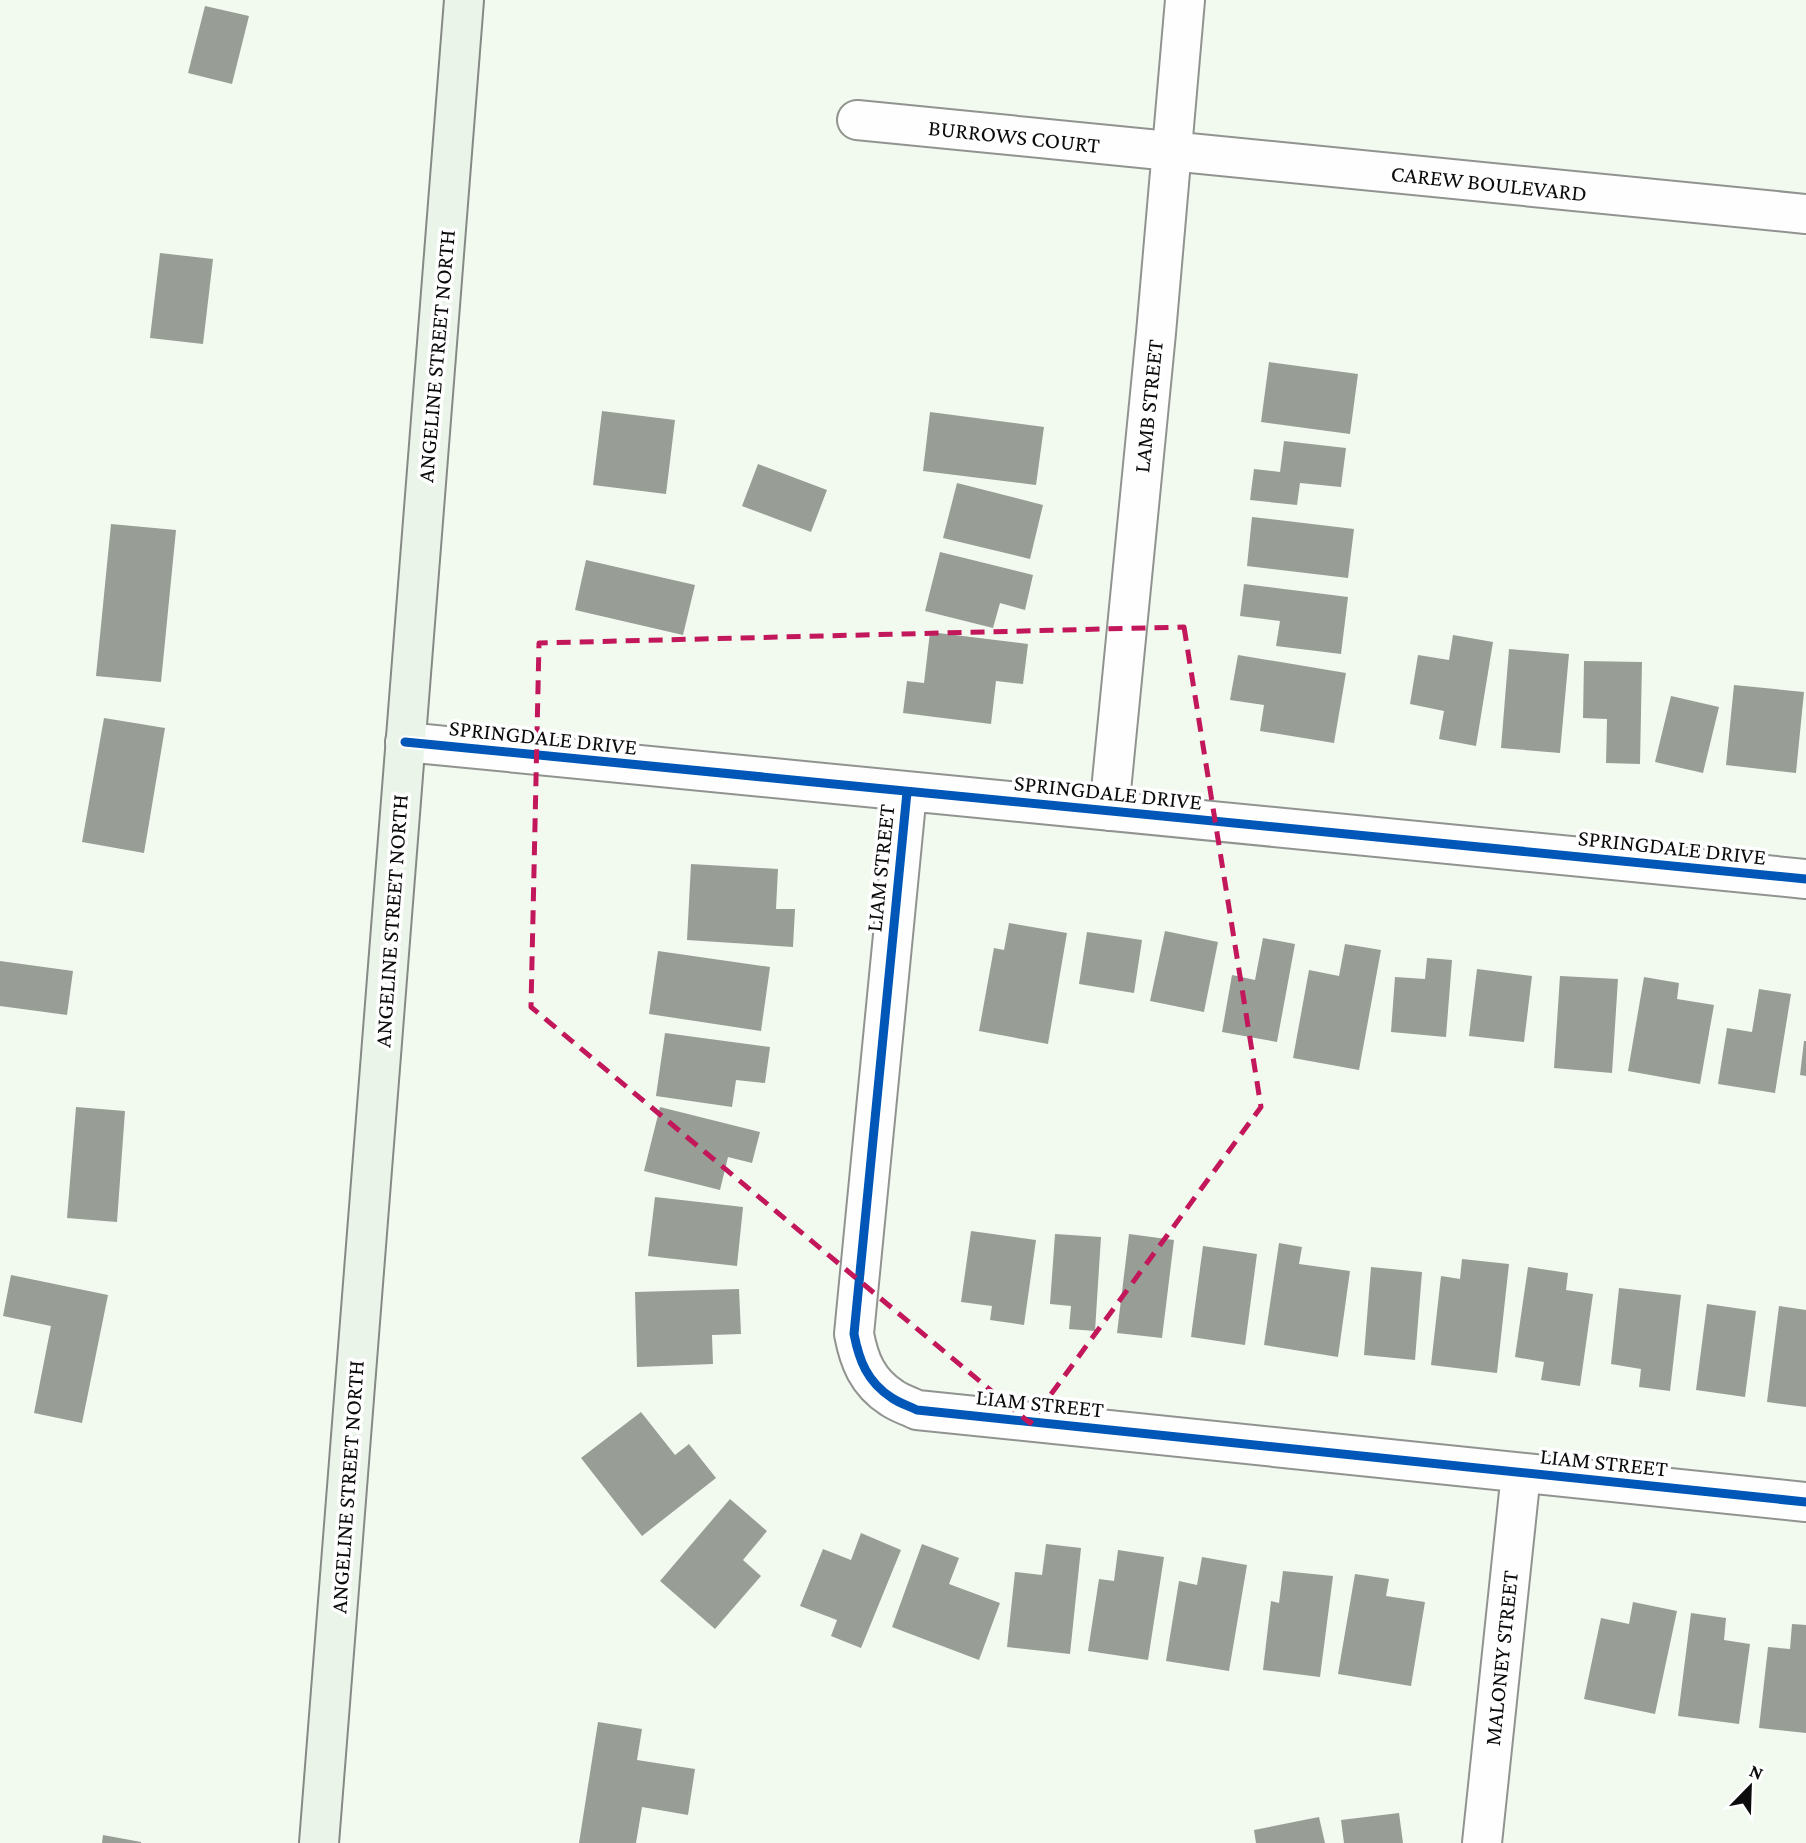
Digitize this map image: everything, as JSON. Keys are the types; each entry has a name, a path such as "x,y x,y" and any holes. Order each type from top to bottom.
{"main road":[{"name":"ANGELINE STREET NORTH","path":"319,1843 464,0"}],"street":[{"name":"LAMB STREET","path":"1109,811 1156,333 1185,0"},
{"name":"BURROWS COURT","path":"857,120 1172,151"},
{"name":"CAREW BOULEVARD","path":"1172,151 1806,214"},
{"name":"SPRINGDALE DRIVE","path":"405,743 1806,879"},
{"name":"LIAM STREET","path":"907,792 854,1334 859,1358 872,1381 892,1399 917,1410 1806,1502"},
{"name":"MALONEY STREET","path":"1482,1843 1521,1473"}],"highlighted area":[{"path":"1184,627 1261,1107 1030,1423 531,1007 539,643"}],"building":[{"path":"205,6 249,16 232,84 188,73"},
{"path":"160,253 213,259 203,344 150,338"},
{"path":"1269,362 1358,374 1350,434 1261,422"},
{"path":"602,411 675,420 666,494 593,485"},
{"path":"930,412 1044,427 1036,485 923,471"},
{"path":"1284,441 1346,448 1341,487 1300,483 1297,505 1250,500 1254,469 1280,472"},
{"path":"758,464 827,490 811,532 742,506"},
{"path":"957,483 1043,505 1030,559 943,538"},
{"path":"1252,517 1354,529 1348,578 1247,566"},
{"path":"111,524 176,530 161,682 96,676"},
{"path":"940,552 1033,575 1025,610 1000,603 993,628 925,611"},
{"path":"586,560 695,585 683,635 575,610"},
{"path":"1244,584 1348,597 1341,654 1276,646 1280,621 1240,616"},
{"path":"930,632 1028,644 1023,684 996,681 991,724 903,713 907,681 924,683"},
{"path":"1453,635 1493,642 1476,746 1439,739 1444,711 1410,704 1418,655 1449,660"},
{"path":"1509,649 1569,654 1560,753 1501,748"},
{"path":"1238,655 1346,673 1334,743 1260,731 1264,705 1230,700"},
{"path":"1584,661 1642,662 1640,764 1606,763 1607,719 1583,718"},
{"path":"1734,685 1804,692 1796,773 1726,765"},
{"path":"1671,696 1719,707 1703,773 1655,762"},
{"path":"104,718 165,728 144,853 82,842"},
{"path":"691,864 778,869 776,909 795,909 793,947 687,940"},
{"path":"1009,923 1067,933 1048,1044 979,1031 994,948 1004,950"},
{"path":"1165,931 1218,942 1204,1012 1150,1001"},
{"path":"1087,932 1142,940 1134,993 1079,984"},
{"path":"1263,938 1295,944 1277,1042 1222,1032 1232,975 1255,980"},
{"path":"1345,944 1381,950 1359,1070 1293,1058 1309,970 1339,976"},
{"path":"658,951 770,967 761,1031 649,1014"},
{"path":"1427,958 1452,960 1446,1037 1391,1032 1395,977 1425,979"},
{"path":"0,961 73,971 67,1015 0,1006"},
{"path":"1477,969 1532,976 1524,1042 1469,1036"},
{"path":"1560,976 1618,979 1612,1073 1554,1068"},
{"path":"1644,977 1679,983 1677,999 1714,1005 1700,1084 1628,1071"},
{"path":"1759,989 1791,994 1775,1093 1718,1084 1727,1028 1752,1032"},
{"path":"665,1033 770,1047 765,1083 736,1080 732,1107 656,1096"},
{"path":"1806,1041 1806,1076 1800,1075"},
{"path":"76,1107 125,1111 117,1222 67,1218"},
{"path":"660,1107 760,1132 752,1163 728,1157 720,1190 644,1171"},
{"path":"655,1197 743,1207 737,1266 648,1256"},
{"path":"971,1231 1036,1240 1024,1325 990,1320 992,1306 961,1302"},
{"path":"1055,1234 1101,1237 1095,1331 1069,1329 1071,1306 1050,1304"},
{"path":"1129,1234 1174,1240 1162,1338 1117,1333"},
{"path":"1279,1243 1302,1247 1299,1264 1350,1271 1338,1357 1264,1345"},
{"path":"1203,1246 1257,1254 1245,1345 1191,1337"},
{"path":"1462,1259 1509,1264 1497,1373 1431,1365 1441,1276 1460,1279"},
{"path":"1371,1267 1422,1272 1415,1360 1364,1355"},
{"path":"1528,1267 1568,1273 1566,1290 1593,1294 1580,1386 1541,1380 1544,1362 1515,1357"},
{"path":"11,1275 108,1295 82,1423 34,1413 51,1326 3,1316"},
{"path":"1619,1288 1681,1295 1670,1391 1639,1387 1641,1369 1611,1364"},
{"path":"739,1289 741,1334 712,1335 713,1364 637,1367 635,1292"},
{"path":"1707,1304 1756,1311 1745,1397 1696,1390"},
{"path":"1779,1306 1806,1310 1806,1407 1767,1402"},
{"path":"641,1412 675,1455 689,1444 716,1478 642,1536 581,1458"},
{"path":"730,1499 767,1531 743,1560 761,1576 715,1629 660,1581"},
{"path":"861,1533 901,1550 861,1648 831,1636 837,1620 800,1606 823,1549 851,1560"},
{"path":"922,1544 959,1558 949,1584 1000,1603 979,1660 892,1627"},
{"path":"1046,1544 1081,1548 1070,1654 1007,1647 1015,1572 1042,1575"},
{"path":"1118,1550 1164,1557 1148,1660 1088,1651 1099,1579 1114,1581"},
{"path":"1202,1557 1247,1565 1229,1671 1166,1661 1179,1581 1197,1585"},
{"path":"1283,1571 1333,1576 1320,1677 1263,1670 1271,1601 1279,1603"},
{"path":"1355,1574 1389,1579 1386,1596 1425,1602 1411,1686 1338,1674"},
{"path":"1633,1602 1677,1611 1655,1714 1584,1699 1601,1618 1629,1624"},
{"path":"1691,1613 1726,1618 1724,1640 1750,1644 1739,1724 1678,1716"},
{"path":"1792,1624 1806,1625 1806,1733 1759,1728 1768,1647 1790,1649"},
{"path":"598,1722 642,1729 637,1760 695,1769 688,1815 642,1807 636,1843 579,1843"},
{"path":"1399,1813 1403,1843 1344,1843 1341,1820"},
{"path":"1319,1817 1325,1843 1256,1843 1254,1830"},
{"path":"103,1835 141,1842 141,1843 102,1843"}],"cycle path":[{"path":"405,742 1806,879"},
{"path":"907,792 854,1334 866,1370 883,1392 917,1410 1806,1502"}]}
